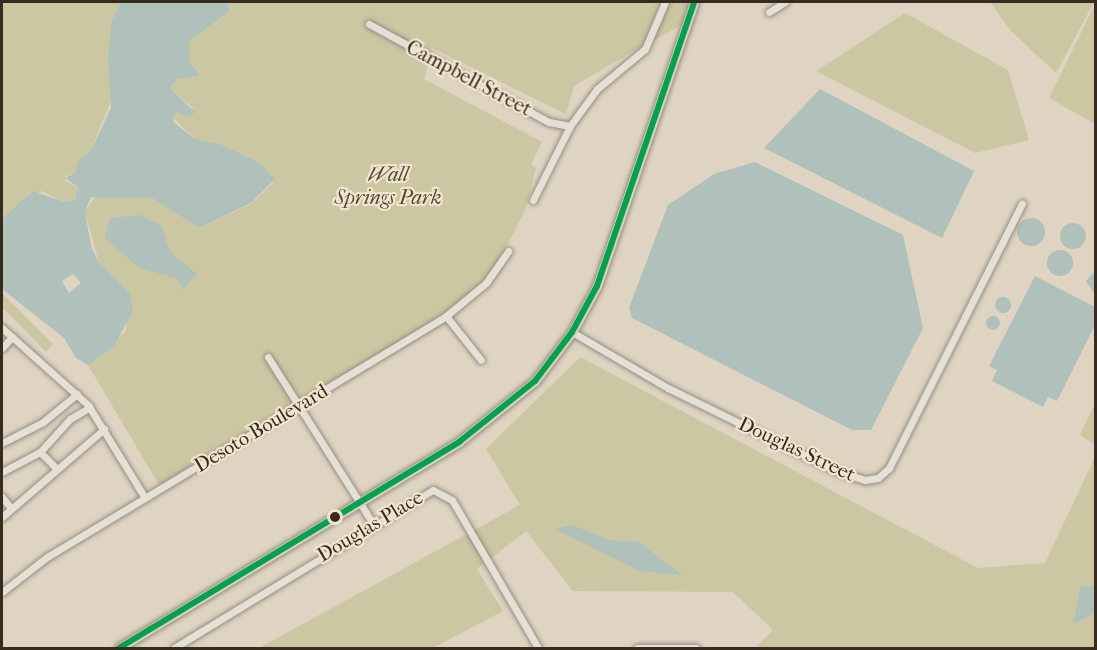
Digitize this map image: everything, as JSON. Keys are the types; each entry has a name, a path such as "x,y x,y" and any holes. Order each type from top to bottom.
{"main road":[{"path":"119,648 494,419 535,381 572,333 607,259 694,2"}],"street":[{"path":"533,200 570,126 597,89 645,49 665,2"},
{"path":"769,12 785,2"},
{"name":"Campbell Street","path":"369,24 549,122 570,126"},
{"name":"Douglas Street","path":"572,333 668,388 839,472 873,479 889,468 1022,204"},
{"name":"Desoto Boulevard","path":"2,592 47,557 446,316 475,294 508,251"},
{"path":"446,316 481,360"},
{"path":"2,328 90,407 145,498"},
{"path":"2,348 12,337"},
{"path":"268,357 373,524"},
{"path":"2,442 43,422 77,394"},
{"path":"2,472 40,452 70,419 90,407"},
{"path":"2,517 104,429"},
{"path":"40,452 57,469"},
{"name":"Douglas Place","path":"174,648 427,492 446,494 538,648"},
{"path":"2,496 11,508"},
{"path":"637,648 696,648"}],"green space":[{"path":"2,2 121,2 108,62 113,96 90,152 75,173 66,176 65,181 78,187 75,200 65,202 41,191 2,219"},
{"name":"Wall Springs Park","path":"227,2 661,2 644,45 574,86 566,114 432,48 424,79 542,142 531,165 536,168 526,208 506,248 483,281 444,314 301,400 294,388 289,391 295,404 159,485 88,365 126,331 130,293 99,263 85,211 97,194 152,198 199,228 251,204 273,183 242,154 195,139 172,117 175,112 188,117 193,108 170,88 177,79 200,76 189,60 189,41 230,11"},
{"path":"668,2 691,2 683,24 653,41"},
{"path":"990,2 1094,2 1056,73 1011,31"},
{"path":"1095,4 1095,124 1049,98"},
{"path":"905,13 1008,70 1029,140 975,153 816,71"},
{"path":"2,293 53,344 46,352 2,307"},
{"path":"580,357 978,568 1045,563 1095,457 1095,648 755,648 773,630 733,592 573,591 526,531 477,569 503,611 433,648 259,648 520,505 486,449"},
{"path":"1095,403 1095,445 1080,435"}],"shaded area":[{"path":"121,2 227,2 230,11 189,41 189,60 200,76 177,79 170,88 195,112 188,117 175,112 173,122 195,139 222,145 260,163 275,179 251,203 199,228 152,198 91,197 85,211 91,246 99,263 130,293 133,312 113,347 88,365 76,358 64,338 2,289 2,219 33,191 65,202 75,200 78,187 65,178 75,173 78,161 90,152 111,108 108,57 112,21","holes":["73,274 81,283 69,293 62,281"]},
{"path":"820,89 974,171 942,238 764,148"},
{"path":"755,162 903,235 923,328 871,430 852,430 632,318 629,308 668,205 714,174"},
{"path":"139,215 161,225 170,252 197,274 183,290 176,278 140,268 105,239 110,218"},
{"path":"1031,218 1041,222 1045,232 1041,242 1031,246 1021,242 1017,232 1021,222"},
{"path":"1073,223 1082,227 1086,236 1082,245 1073,249 1064,245 1060,236 1064,227"},
{"path":"1060,250 1069,254 1073,263 1069,272 1060,276 1051,272 1047,263 1051,254"},
{"path":"1096,271 1095,295 1086,281"},
{"path":"1035,276 1095,307 1095,325 1057,401 1048,397 1043,407 992,381 997,370 989,366"},
{"path":"1003,297 1011,305 1003,313 995,305"},
{"path":"990,316 996,316 1000,323 996,330 990,330 986,326 986,320"},
{"path":"572,525 610,540 639,542 682,575 640,571 555,529"},
{"path":"1095,586 1095,613 1073,624 1081,587"}],"transit line":[{"path":"119,648 459,442 535,381 572,332 597,286 694,2"}]}
